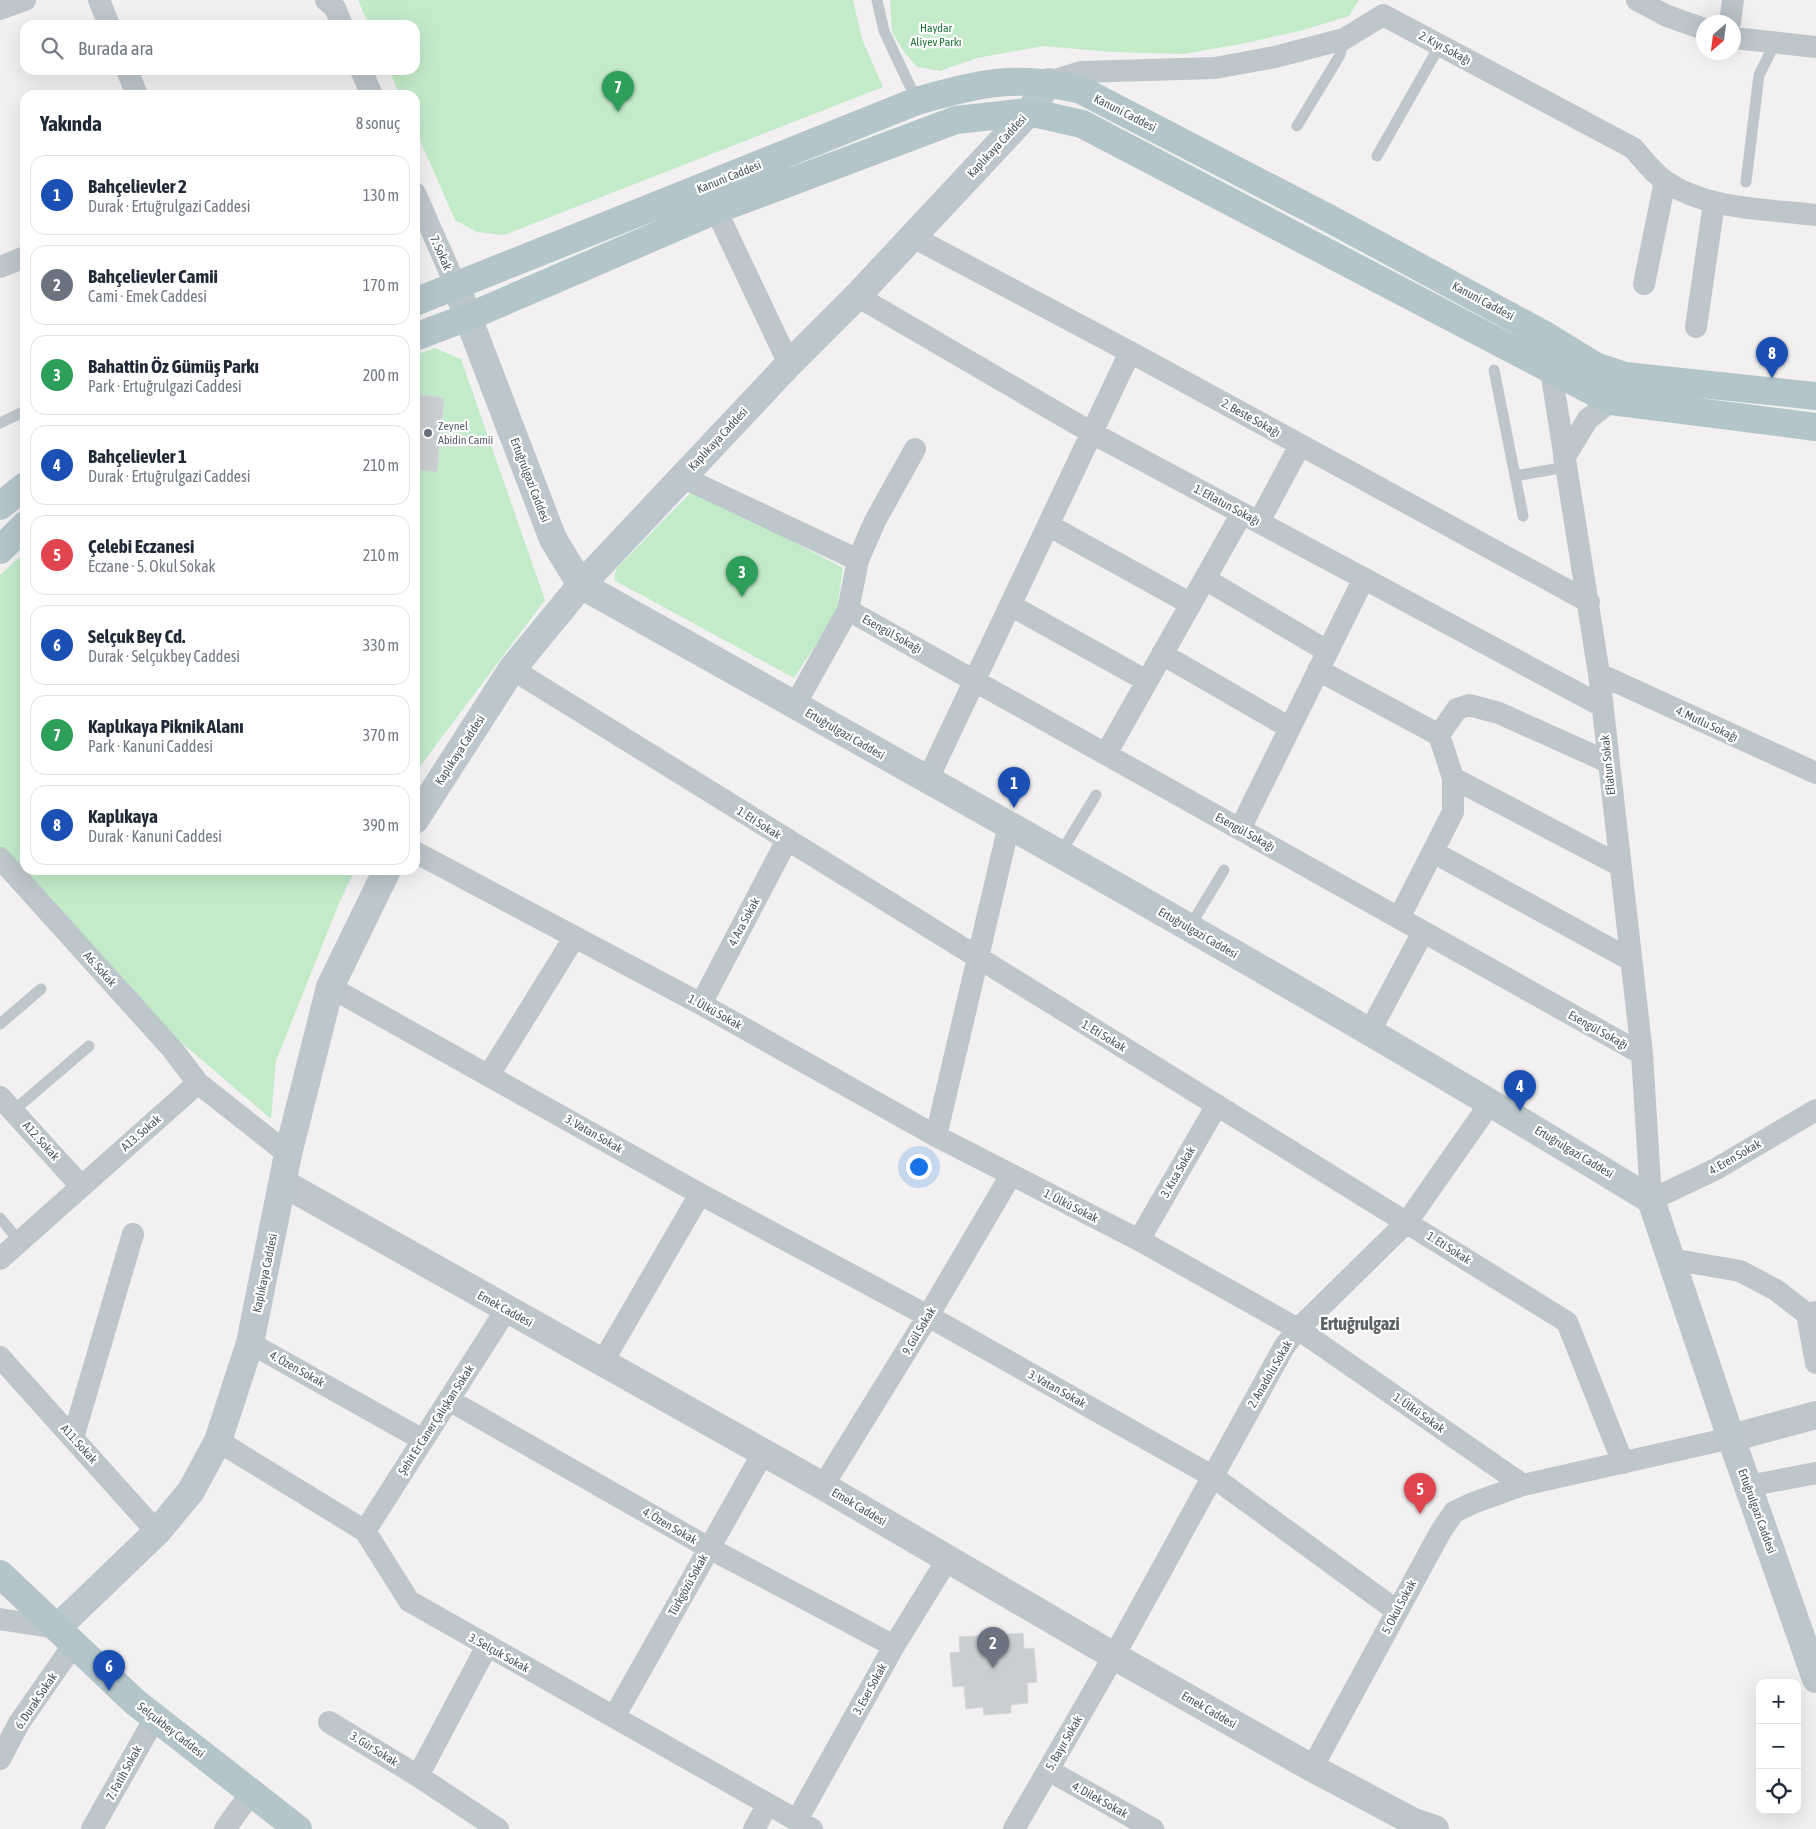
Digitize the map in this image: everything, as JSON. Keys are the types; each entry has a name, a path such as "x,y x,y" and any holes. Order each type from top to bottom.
{"main road":[{"name":"Kanuni Caddesi","path":"420,300 917,101 967,87 1002,81 1049,82 1081,90 1332,220 1543,334 1596,366 1625,376 1816,396"},
{"name":"Kaplıkaya Caddesi","path":"420,812 512,669 580,585 789,364 857,296 911,236 1029,112 1049,82"},
{"name":"Kanuni Caddesi","path":"420,335 468,317 716,210 956,120 1029,112 1082,124 1612,401 1816,427"},
{"name":"Ertuğrulgazi Caddesi","path":"456,286 553,539 580,585 927,781 1010,825 1370,1031 1491,1102 1651,1200 1748,1486 1807,1627 1816,1679"},
{"path":"0,505 20,490"},
{"path":"0,550 20,531"},
{"name":"Kaplıkaya Caddesi","path":"66,1636 191,1491 218,1441 250,1343 288,1154 330,987 385,875"},
{"name":"Selçukbey Caddesi","path":"3,1574 135,1702 298,1829"}],"street":[{"path":"0,9 25,0"},
{"path":"99,0 107,20"},
{"path":"326,0 335,8 340,20"},
{"path":"1637,0 1667,16 1696,26"},
{"path":"1731,15 1732,0"},
{"name":"2. Kıyı Sokağı","path":"1049,82 1081,72 1215,68 1275,57 1344,39 1388,8 1440,45 1633,148 1649,167 1665,181 1714,203 1816,215"},
{"path":"1741,39 1816,47"},
{"path":"129,75 135,90"},
{"path":"364,75 370,90"},
{"path":"1644,284 1665,181"},
{"path":"1696,327 1714,203"},
{"name":"7. Sokak","path":"420,204 456,286"},
{"path":"716,210 789,364"},
{"name":"2. Beste Sokağı","path":"911,236 1130,352 1589,602"},
{"path":"0,267 20,259"},
{"name":"1. Eflatun Sokağı","path":"857,296 1092,433 1602,706"},
{"name":"Eflatun Sokak","path":"1543,334 1551,368 1599,674 1619,865 1642,1054 1651,1200"},
{"path":"927,781 1130,352"},
{"path":"1565,462 1588,419 1612,401"},
{"path":"1106,754 1205,579 1251,518 1300,445"},
{"path":"795,705 848,610 858,560 875,521 915,449"},
{"path":"682,477 858,560"},
{"path":"1048,524 1191,604"},
{"path":"1240,829 1364,578"},
{"path":"1205,579 1323,661 1439,735 1453,778 1453,812 1399,918"},
{"path":"1010,605 1147,681"},
{"name":"Esengül Sokağı","path":"848,610 1642,1054"},
{"path":"1162,654 1290,728"},
{"name":"1. Eti Sokak","path":"512,669 979,960 1567,1322 1623,1464"},
{"name":"4. Mutlu Sokağı","path":"1599,674 1816,773"},
{"path":"1439,735 1457,709 1469,705 1499,714 1608,762"},
{"path":"1453,778 1619,865"},
{"path":"936,1136 1010,825"},
{"name":"4. Ara Sokak","path":"701,1004 787,840"},
{"path":"1433,852 1631,960"},
{"name":"1. Ülkü Sokak","path":"420,855 701,1004 936,1136 1139,1240 1298,1329 1523,1485"},
{"name":"A6. Sokak","path":"0,858 173,1050 198,1083"},
{"path":"1370,1031 1424,932"},
{"path":"489,1075 574,938"},
{"name":"3. Vatan Sokak","path":"330,987 700,1194 928,1316 1212,1476 1397,1611"},
{"path":"198,1083 288,1154"},
{"name":"A13. Sokak","path":"0,1260 198,1083"},
{"name":"2. Anadolu Sokak","path":"1114,1656 1284,1347 1298,1329 1407,1222 1491,1102"},
{"name":"A12. Sokak","path":"6,1104 81,1186"},
{"name":"3. Kısa Sokak","path":"1139,1240 1217,1105"},
{"name":"4. Eren Sokak","path":"1651,1200 1716,1169 1816,1110"},
{"name":"9. Gül Sokak","path":"823,1486 1012,1175"},
{"name":"Emek Caddesi","path":"283,1183 506,1310 823,1486 1114,1656 1420,1827"},
{"path":"602,1363 700,1194"},
{"path":"73,1438 133,1234"},
{"path":"1671,1258 1740,1272 1776,1290 1812,1313 1816,1363"},
{"name":"Şehit Er Caner Çalışkan Sokak","path":"365,1531 506,1310"},
{"name":"4. Özen Sokak","path":"250,1343 424,1440"},
{"name":"A11. Sokak","path":"0,1357 157,1532"},
{"name":"4. Özen Sokak","path":"449,1400 709,1548 894,1646"},
{"path":"1523,1485 1623,1464 1816,1415"},
{"name":"3. Selçuk Sokak","path":"218,1441 365,1531 409,1601 804,1825"},
{"name":"Türkgözü Sokak","path":"614,1718 763,1453"},
{"path":"1748,1486 1816,1473"},
{"name":"5. Okul Sokak","path":"1312,1768 1440,1531 1454,1512 1523,1485"},
{"name":"3. Eser Sokak","path":"804,1825 894,1646 947,1560"},
{"path":"0,1619 66,1636"},
{"name":"6. Durak Sokak","path":"0,1759 66,1636"},
{"path":"418,1776 487,1646"},
{"name":"5. Bayır Sokak","path":"1014,1829 1114,1656"},
{"name":"7. Fatih Sokak","path":"92,1829 155,1718"},
{"name":"3. Gür Sokak","path":"329,1722 418,1776 498,1829"},
{"name":"4. Dilek Sokak","path":"1048,1770 1153,1829"},
{"path":"225,1829 251,1793"},
{"path":"754,1829 768,1804"}],"lane":[{"path":"877,0 884,31 917,101"},
{"path":"1297,126 1344,48 1344,39"},
{"path":"1746,182 1759,75 1770,53 1772,42"},
{"path":"1377,156 1440,45"},
{"path":"1494,370 1523,516"},
{"path":"0,423 20,413"},
{"path":"1515,476 1565,462"},
{"path":"1060,854 1096,795"},
{"path":"1189,928 1224,870"},
{"path":"0,1024 41,989"},
{"path":"6,1104 89,1046"},
{"path":"0,1218 20,1242"}],"green space":[{"path":"358,0 853,0 862,39 883,87 504,235 477,232 455,220 420,140 420,90 398,90 391,75 420,75 420,20 367,20"},
{"name":"Haydar Aliyev Parkı","path":"890,0 1359,0 1349,16 1300,31 1183,54 1112,52 1043,46 977,58 940,71 917,67 904,52 892,32"},
{"path":"435,348 461,359 545,600 420,766 420,353"},
{"path":"694,489 843,568 836,614 794,678 614,580 616,569"},
{"path":"20,557 20,871 0,849 0,575"},
{"path":"24,875 353,875 340,901 276,1061 271,1119 162,1026"}],"building":[{"name":"Zeynel Abidin Camii","path":"420,395 444,398 437,472 420,470"},
{"path":"1023,1633 1024,1649 1034,1648 1037,1682 1027,1683 1028,1703 1011,1705 1011,1713 984,1715 983,1707 966,1709 964,1686 953,1687 950,1653 960,1652 959,1637"}],"place":[{"name":"Kaplıkaya Piknik Alanı","path":"618,112"},
{"name":"Kaplıkaya","path":"1772,378"},
{"name":"Zeynel Abidin Camii","path":"428,433"},
{"name":"Bahattin Öz Gümüş Parkı","path":"742,597"},
{"name":"Bahçelievler 2","path":"1014,808"},
{"name":"Bahçelievler 1","path":"1520,1111"},
{"name":"Çelebi Eczanesi","path":"1420,1514"},
{"name":"Bahçelievler Camii","path":"993,1668"},
{"name":"Selçuk Bey Cd.","path":"109,1691"}],"district":[{"name":"Ertuğrulgazi","path":"1360,1324"}]}
